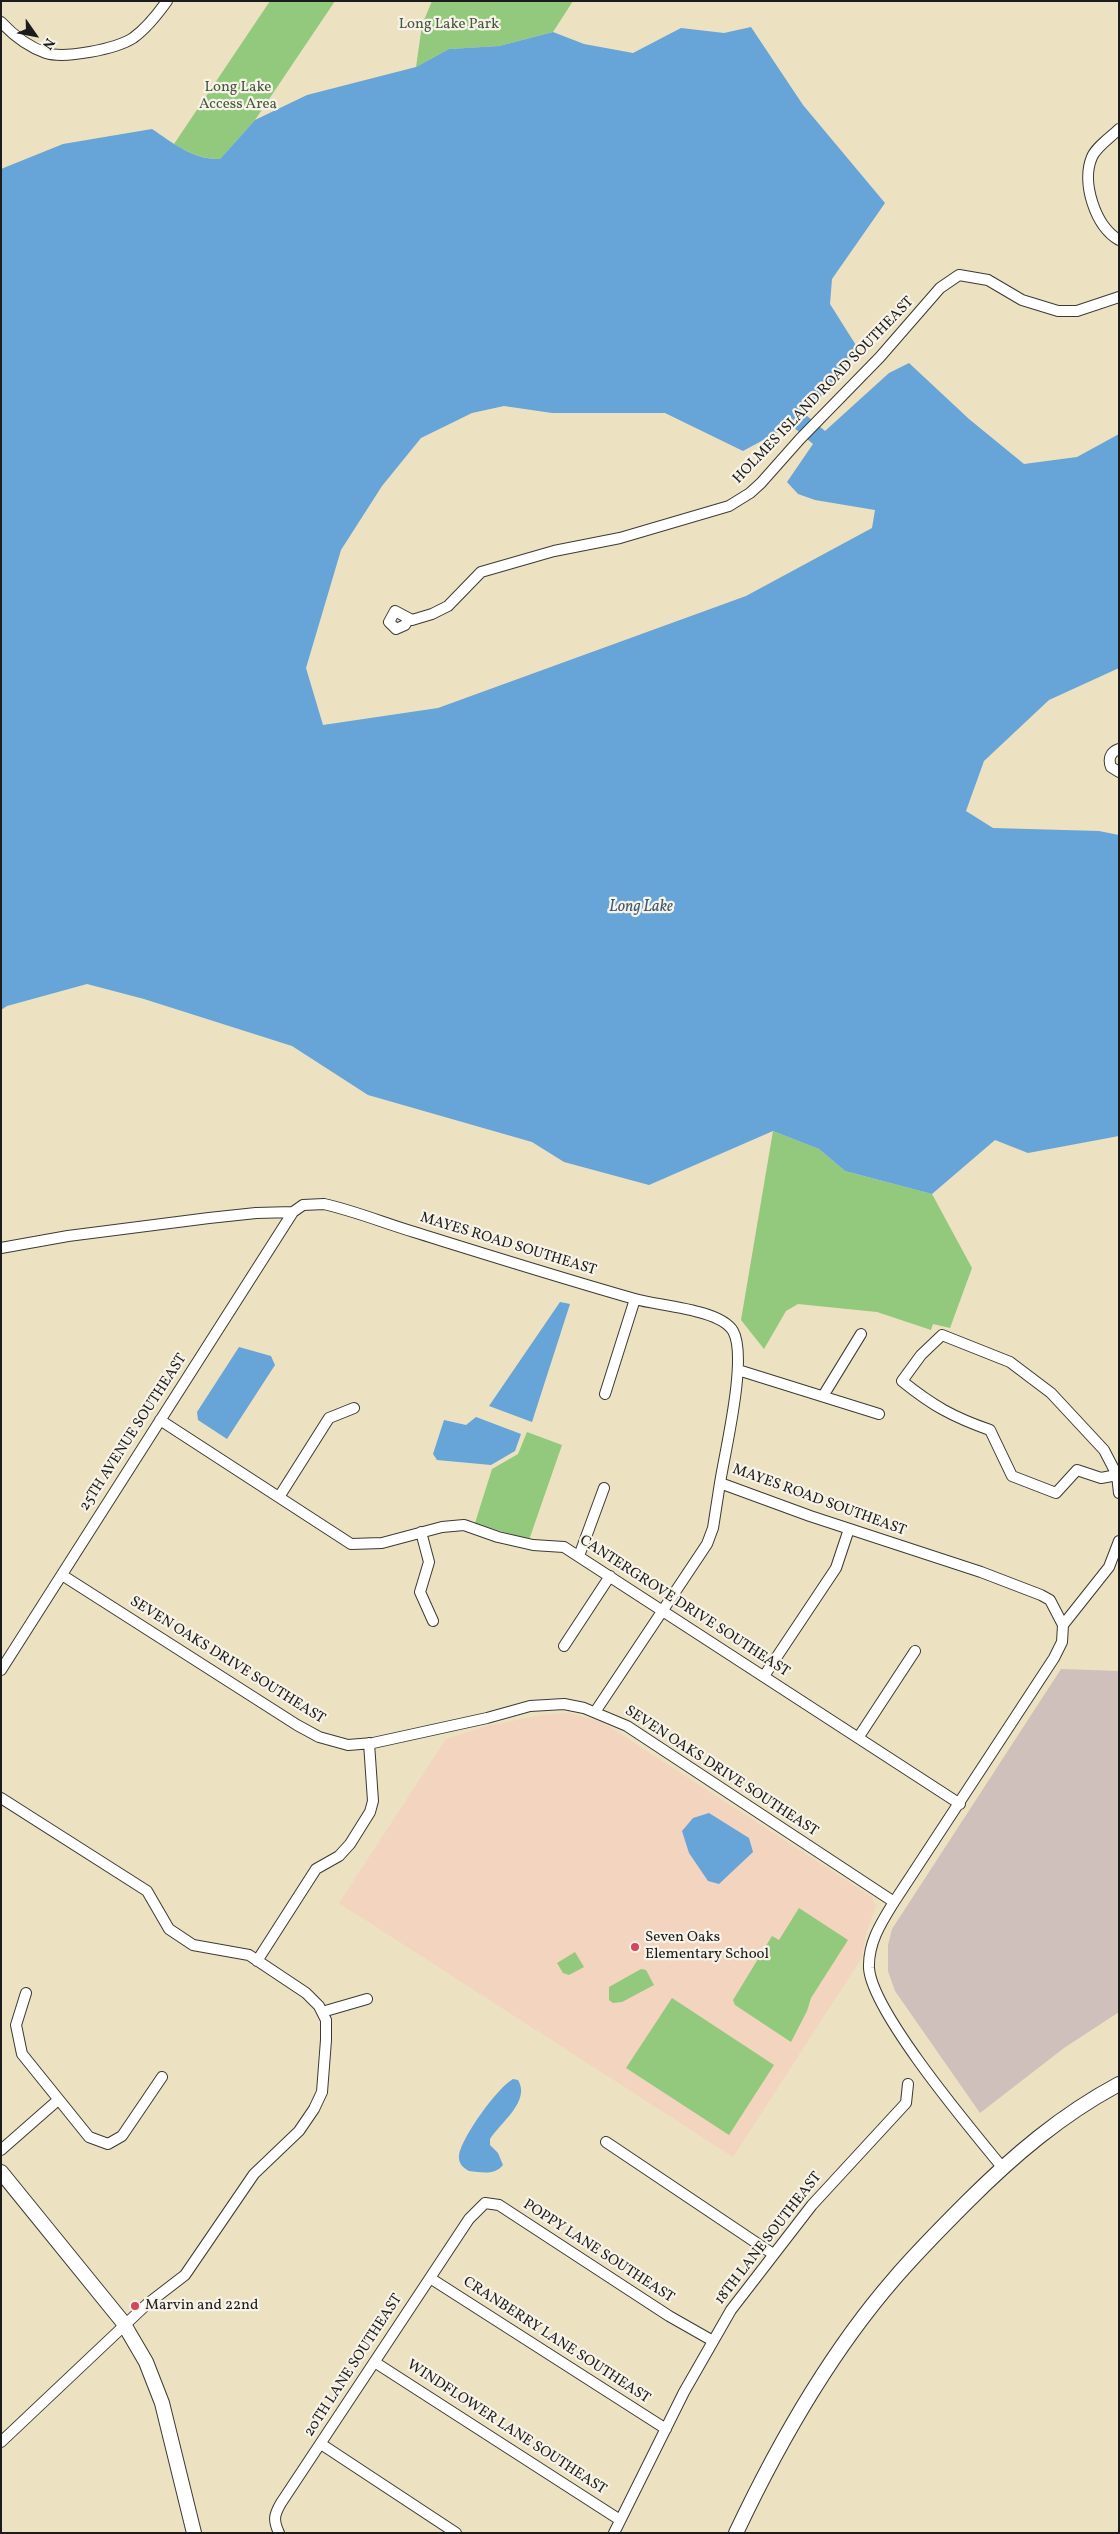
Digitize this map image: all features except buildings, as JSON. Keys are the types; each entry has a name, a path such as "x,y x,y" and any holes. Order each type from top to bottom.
{"street":[{"path":"1,22 22,40 47,53 99,50 130,40 155,18 167,1"},
{"path":"1119,129 1092,156 1089,174 1090,194 1100,220 1119,240"},
{"name":"HOLMES ISLAND ROAD SOUTHEAST","path":"408,620 432,614 448,606 480,572 554,551 620,538 730,506 761,483 818,419 880,357 940,288 959,275 988,280 1022,300 1058,311 1076,311 1119,297"},
{"path":"1119,749 1113,752 1109,760 1111,767 1119,772"},
{"name":"MAYES ROAD SOUTHEAST","path":"1,1248 68,1236 256,1212 293,1212 303,1205 324,1204 635,1299 657,1305 699,1312 723,1320 733,1331 738,1346 738,1370 720,1483 850,1529 981,1572 1041,1595 1050,1600 1063,1625"},
{"name":"25TH AVENUE SOUTHEAST","path":"1,1670 293,1212"},
{"path":"605,1394 635,1299"},
{"path":"823,1396 861,1334"},
{"path":"1117,1475 1101,1478 1077,1470 1056,1493 1012,1476 990,1430 956,1418 930,1404 902,1381 921,1355 942,1335 1010,1362 1051,1393 1104,1450 1117,1475 1119,1493"},
{"path":"738,1370 879,1414"},
{"path":"279,1497 329,1418 354,1408"},
{"name":"CANTERGROVE DRIVE SOUTHEAST","path":"160,1420 351,1544 382,1543 442,1527 464,1525 533,1545 564,1546 960,1804"},
{"path":"595,1712 707,1544 713,1528 720,1483"},
{"path":"579,1556 604,1488"},
{"path":"764,1676 836,1568 850,1529"},
{"path":"421,1532 428,1562 420,1592 433,1621"},
{"path":"1002,2167 928,2072 881,2004 873,1989 869,1969 870,1951 876,1930 1054,1658 1062,1642 1063,1625 1109,1567 1119,1541"},
{"name":"SEVEN OAKS DRIVE SOUTHEAST","path":"62,1575 297,1725 318,1737 348,1745 369,1743 487,1718 530,1706 564,1704 595,1712 627,1726 894,1902"},
{"path":"564,1646 610,1576"},
{"path":"858,1738 915,1651"},
{"path":"257,1961 316,1869 339,1856 350,1844 370,1812 372,1801 369,1743"},
{"path":"1,1798 147,1891 169,1929 193,1945 249,1955 306,1993 322,2012 326,2020 325,2072 322,2092 314,2109 299,2131 254,2174 185,2275 146,2305 1,2442"},
{"path":"26,1993 16,2025 22,2054 89,2137 108,2144 122,2136 162,2078"},
{"path":"322,2012 367,1999"},
{"name":"18TH LANE SOUTHEAST","path":"614,2533 666,2429 731,2310 812,2205 906,2103 908,2084"},
{"path":"736,2533 792,2427 835,2357 861,2320 921,2249 1002,2167 1064,2117 1119,2084"},
{"path":"1,2150 58,2100"},
{"path":"606,2142 773,2254"},
{"path":"1,2172 125,2326 146,2362 162,2403 194,2533"},
{"name":"POPPY LANE SOUTHEAST","path":"469,2219 485,2203 498,2205 713,2341"},
{"name":"20TH LANE SOUTHEAST","path":"279,2533 274,2524 274,2515 469,2219"},
{"name":"CRANBERRY LANE SOUTHEAST","path":"430,2278 666,2429"},
{"name":"WINDFLOWER LANE SOUTHEAST","path":"376,2362 620,2520"},
{"path":"321,2444 456,2533"}],"shaded area":[{"path":"1061,1669 1119,1671 1119,2012 1064,2048 980,2113 895,1991 888,1971 888,1945 892,1929"},
{"name":"Seven Oaks Elementary School","path":"569,1713 602,1722 872,1897 876,1906 866,1934 861,1959 733,2157 339,1903 446,1739 487,1726 542,1715"}],"green space":[{"name":"Long Lake Access Area","path":"270,1 335,1 255,120 220,159 196,155 174,144"},
{"name":"Long Lake Park","path":"432,1 573,1 553,32 499,46 449,49 416,67 422,25"},
{"path":"773,1131 819,1149 845,1171 932,1194 972,1268 950,1328 933,1324 931,1330 877,1312 798,1304 786,1311 764,1349 741,1320"},
{"path":"527,1432 562,1445 529,1540 475,1523 492,1469 518,1454"},
{"path":"799,1908 848,1940 811,1998 807,2011 791,2042 735,2005 733,2000 772,1936 779,1940"},
{"path":"575,1952 584,1967 569,1975 563,1973 557,1963"},
{"path":"641,1969 646,1970 654,1985 622,2002 613,2003 609,2000 609,1987"},
{"path":"672,1998 774,2065 729,2135 626,2068"}],"water":[{"name":"Long Lake","path":"751,27 803,105 885,203 832,279 830,304 859,350 806,415 825,431 889,373 909,363 969,419 1024,464 1077,457 1119,434 1119,668 1049,700 984,761 966,811 993,828 1099,831 1119,835 1119,1136 1028,1153 995,1140 932,1194 845,1171 819,1149 773,1131 649,1185 564,1162 532,1142 368,1095 292,1046 144,999 87,984 7,1006 1,1010 1,169 63,144 152,129 192,154 210,159 220,159 255,120 307,95 416,67 449,49 499,46 553,32 584,44 633,53 681,28 724,33","holes":["504,406 552,413 665,413 743,451 791,425 813,444 787,482 798,494 815,500 875,510 872,528 746,596 438,708 323,725 306,668 341,550 382,486 421,438 472,413"]},
{"path":"560,1302 570,1304 532,1422 489,1406"},
{"path":"239,1347 271,1356 275,1365 227,1439 198,1420 197,1412"},
{"path":"476,1417 521,1434 515,1451 491,1465 437,1460 433,1454 444,1420 466,1425"},
{"path":"709,1813 749,1838 753,1852 719,1884 708,1881 689,1853 682,1831 693,1818"},
{"path":"513,2079 518,2080 521,2096 513,2111 490,2139 490,2145 498,2153 503,2165 496,2171 491,2172 469,2171 463,2167 459,2160 466,2137 498,2092"}],"place":[{"name":"Seven Oaks Elementary School","path":"635,1947"},
{"name":"Marvin and 22nd","path":"135,2306"}]}
